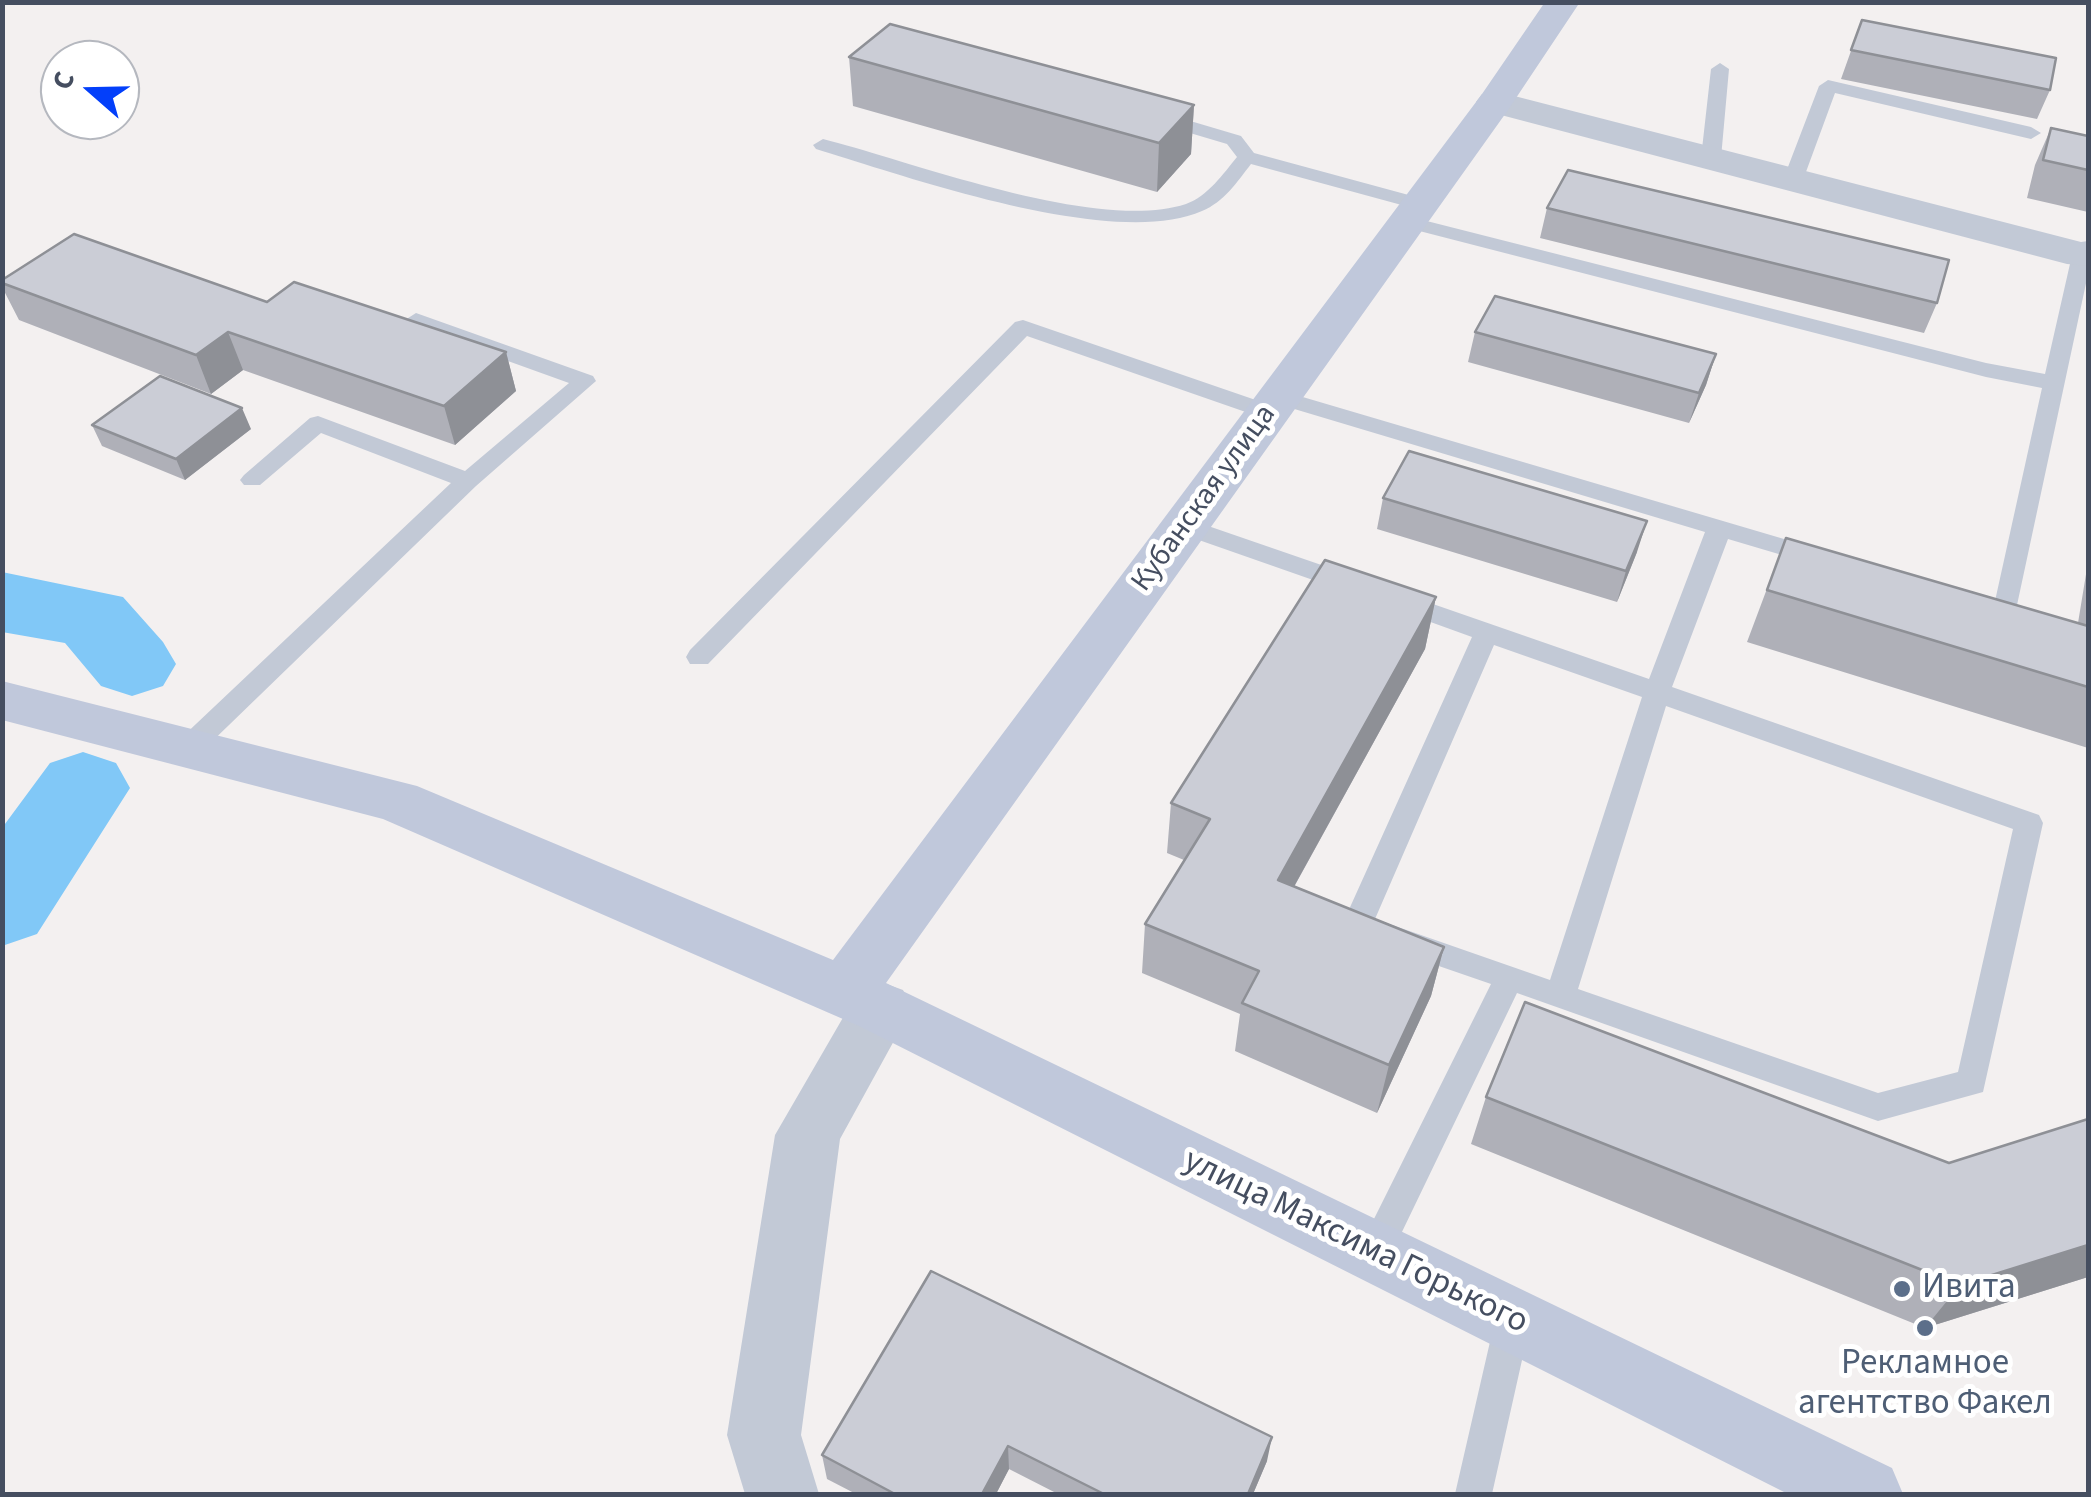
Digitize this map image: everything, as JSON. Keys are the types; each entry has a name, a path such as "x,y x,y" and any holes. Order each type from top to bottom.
{"street":[{"name":"Кубанская улица","path":"862,1001 1185,526 1495,102 1563,2"},
{"path":"1495,102 2085,254"},
{"name":"улица Максима Горького","path":"2,700 397,801 862,1001 1866,1494"},
{"path":"782,1494 764,1435 808,1135 862,1001"}],"lane":[{"path":"1710,158 1720,69"},
{"path":"1794,180 1828,86 2031,133"},
{"path":"1140,112 1234,140 1247,157 1414,213 1986,370 2054,383"},
{"path":"823,145 1021,199 1145,215 1173,213 1210,200 1247,157"},
{"path":"1948,596 2006,613 2085,254"},
{"path":"188,748 468,481 585,381 416,320"},
{"path":"700,656 1024,327 1273,405 1833,562"},
{"path":"252,480 318,423 468,481"},
{"path":"1185,526 1658,692 2029,823 1972,1082 1878,1107 1358,925 1487,632"},
{"path":"1560,996 1658,692 1718,529"},
{"path":"1375,1252 1509,978"},
{"path":"1473,1494 1514,1320"}],"building":[{"path":"1862,20 2056,58 2050,90 1851,50"},
{"path":"890,24 1194,105 1159,143 849,57"},
{"path":"2051,128 2088,136 2088,170 2043,160"},
{"path":"1568,170 1949,260 1937,303 1547,208"},
{"path":"74,234 267,302 294,282 506,352 444,406 228,332 196,355 2,283"},
{"path":"1495,296 1716,354 1699,393 1475,332"},
{"path":"160,376 242,408 176,459 92,425"},
{"path":"1409,451 1647,521 1626,571 1383,498"},
{"path":"1786,538 2088,626 2088,687 1767,590"},
{"path":"1325,560 1436,597 1278,880 1444,947 1389,1065 1242,1003 1259,971 1145,924 1210,819 1171,803"},
{"path":"1525,1002 1949,1163 2088,1119 2088,1245 1960,1285 1486,1097"},
{"path":"931,1271 1272,1437 1248,1494 1104,1494 1008,1446 982,1494 895,1494 822,1455"}],"waterway":[{"path":"2,602 92,618 132,664"},
{"path":"2,906 83,788"}],"place":[{"name":"Ивита","path":"1902,1289"},
{"name":"Рекламное агентство Факел","path":"1925,1328"}]}
